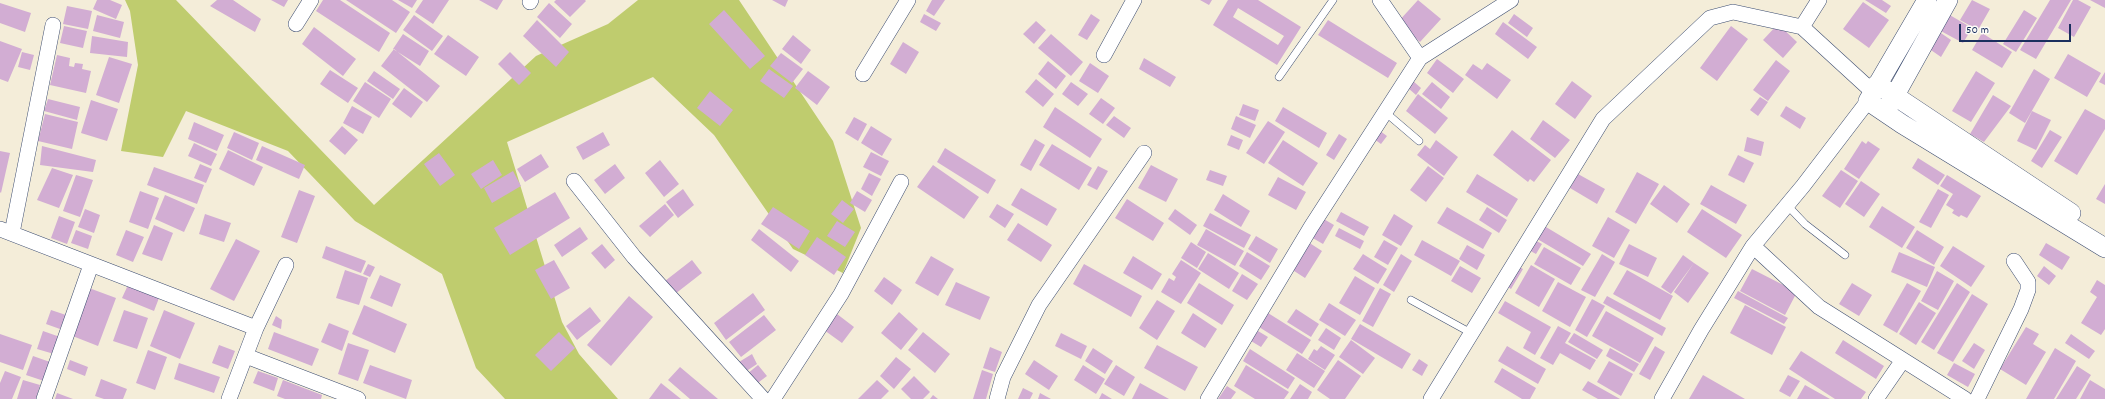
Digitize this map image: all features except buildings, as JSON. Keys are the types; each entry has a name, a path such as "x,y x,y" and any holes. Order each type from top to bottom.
{"street":[{"path":"296,24 311,0"},
{"path":"863,74 908,0"},
{"path":"1104,54 1134,0"},
{"path":"1380,0 1420,58"},
{"path":"1208,399 1311,227 1420,58 1511,0"},
{"path":"1802,27 1819,0"},
{"path":"1662,399 1701,330 1753,246 1787,205 1873,92 1927,0"},
{"path":"1885,114 1948,0"},
{"path":"1431,399 1603,119 1710,18 1732,12 1802,27 1873,92 1885,114 2105,248"},
{"path":"53,25 6,231 256,328"},
{"path":"1873,92 1895,96 2105,234"},
{"path":"998,399 1003,377 1038,305 1144,153"},
{"path":"574,181 634,257 763,399"},
{"path":"773,399 841,294 901,182"},
{"path":"1753,246 1819,307 1965,399"},
{"path":"1977,399 2021,309 2028,290 2028,282 2014,261"},
{"path":"44,399 91,265"},
{"path":"229,399 256,328 286,265"},
{"path":"246,356 358,399"},
{"path":"1876,399 1904,360"}],"lane":[{"path":"1279,77 1333,0"},
{"path":"1385,112 1419,141"},
{"path":"1787,205 1805,224 1844,255"},
{"path":"1411,300 1471,333"}],"green space":[{"path":"125,0 176,0 374,205 536,56 608,24 638,0 739,0 833,141 861,228 843,273 793,249 714,135 653,77 507,142 562,322 579,354 618,399 505,399 476,368 442,274 355,221 288,151 186,111 163,157 121,151 138,65 130,11"}]}
